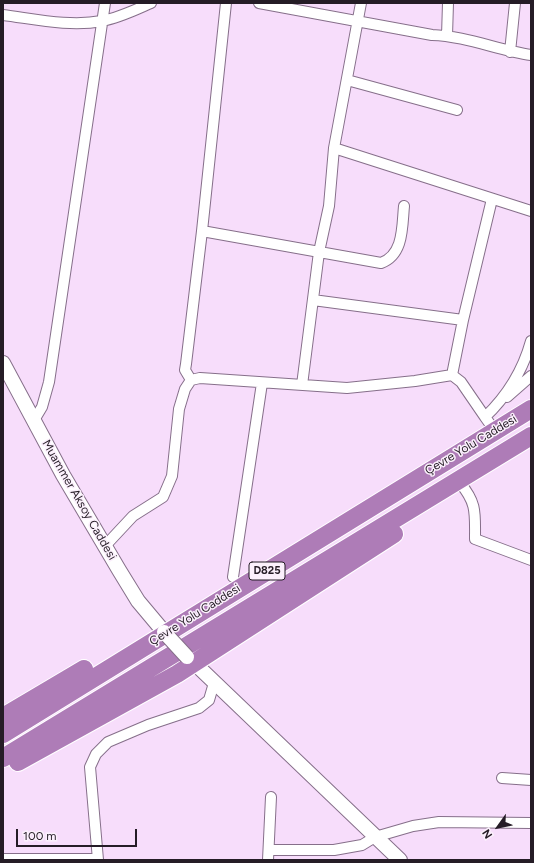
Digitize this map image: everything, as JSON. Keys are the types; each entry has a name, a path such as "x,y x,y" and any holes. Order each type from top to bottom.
{"highway":[{"name":"Çevre Yolu Caddesi","path":"3,734 490,424 531,409"},
{"path":"3,717 161,629 233,577 490,424"},
{"name":"Çevre Yolu Caddesi","path":"3,758 466,478 531,436"},
{"path":"3,770 91,722 418,518 466,478"}],"street":[{"path":"34,422 42,407 49,382 105,3"},
{"path":"3,15 49,21 87,23 102,21 151,3"},
{"path":"191,380 185,370 202,231 226,3"},
{"path":"258,3 432,35 446,36 510,52 531,55"},
{"path":"302,385 320,252 329,206 334,148 361,3"},
{"path":"446,36 448,3"},
{"path":"510,52 515,3"},
{"path":"347,80 457,110"},
{"path":"334,148 531,211"},
{"path":"452,375 463,320 492,199"},
{"path":"202,231 381,263 388,260 396,253 399,243 404,206"},
{"path":"313,300 463,320"},
{"path":"105,546 133,516 163,497 172,476 179,409 185,389 191,380 200,378 347,388 415,381 452,375 461,382 490,424 501,402 525,363 531,341"},
{"name":"Muammer Aksoy Caddesi","path":"3,363 34,422 138,601 161,629 190,660 400,860"},
{"path":"501,402 531,376"},
{"path":"233,577 262,383"},
{"path":"466,478 475,508 475,538 531,560"},
{"path":"3,859 98,859 90,766 96,754 108,742 199,708 209,700 214,683"},
{"path":"502,778 531,780"},
{"path":"271,797 268,855 334,850 362,845 375,837 413,826 439,822 531,823"}]}
